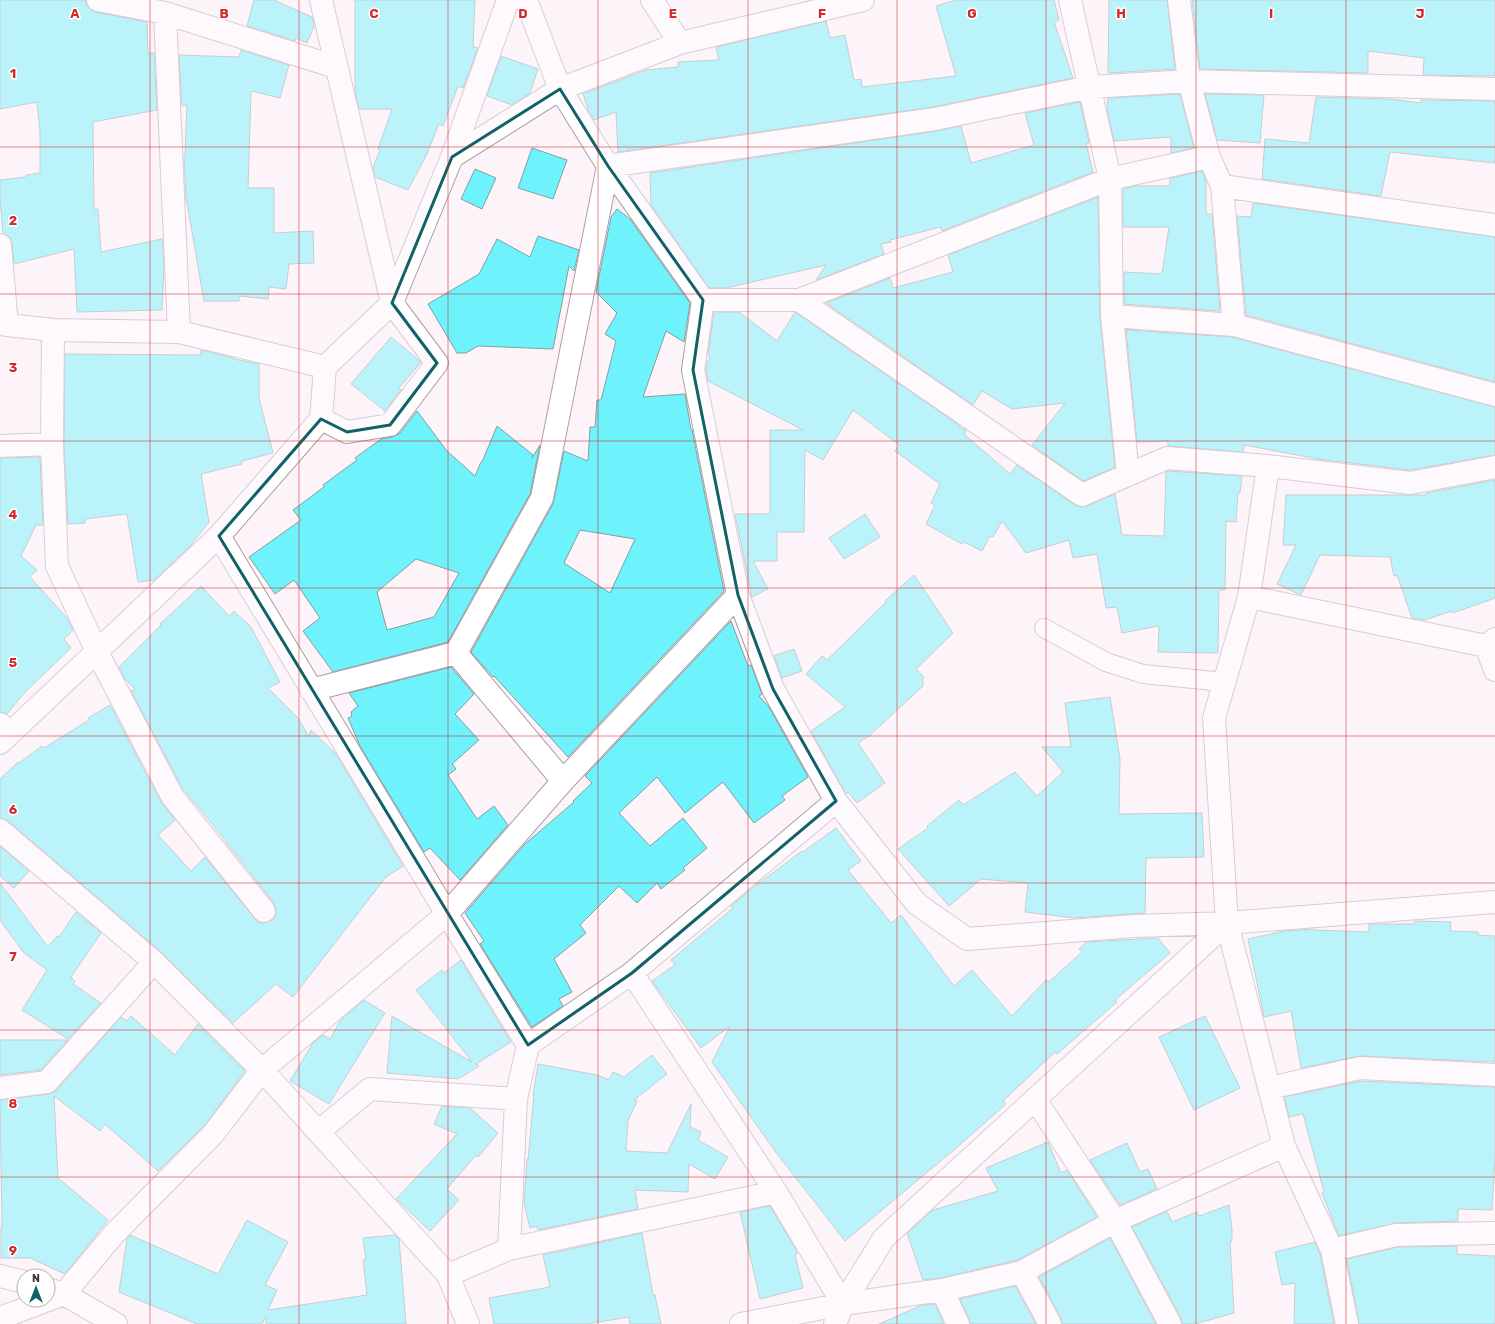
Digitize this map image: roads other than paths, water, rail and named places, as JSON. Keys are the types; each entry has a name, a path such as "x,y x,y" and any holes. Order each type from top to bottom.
{"street":[{"path":"98,0 165,13 336,67"},
{"path":"321,0 392,303 437,363 390,425 347,432 321,419"},
{"path":"3,733 97,652 219,536 321,419 326,367 392,303 452,157 508,0"},
{"path":"526,0 560,89 608,166 703,300 693,370 738,594 773,689 836,800 917,904 967,940 1134,926 1228,923 1495,902"},
{"path":"652,0 680,43"},
{"path":"452,157 560,89 680,43 863,0"},
{"path":"1070,0 1110,179 1112,316 1128,475"},
{"path":"1179,0 1190,81 1209,157 1222,186 1234,325"},
{"path":"165,13 179,332"},
{"path":"608,166 935,119 1090,87 1190,81 1495,89"},
{"path":"703,300 799,300 1110,179 1209,157"},
{"path":"311,690 456,653 542,498 608,166"},
{"path":"1222,186 1495,225"},
{"path":"0,245 4,324 52,330 179,332 326,367"},
{"path":"799,300 1082,495 1167,458 1268,466 1410,483 1495,467"},
{"path":"1112,316 1234,325 1495,395"},
{"path":"52,330 52,444 57,566 97,652 172,796 264,911"},
{"path":"0,446 52,444"},
{"path":"1268,466 1250,597 1214,718 1228,923 1284,1146 1332,1250 1347,1324"},
{"path":"219,536 311,690 528,1045"},
{"path":"56,1292 214,1133 262,1070 447,914 563,781 738,594"},
{"path":"1250,597 1490,643 1495,670"},
{"path":"456,653 563,781"},
{"path":"509,1249 516,1099 528,1045 632,973 836,800"},
{"path":"0,830 154,962 262,1070 448,1275 468,1324"},
{"path":"835,1324 843,1304 884,1238 1228,923"},
{"path":"0,1088 47,1082 154,962"},
{"path":"632,973 776,1192 843,1304"},
{"path":"1269,1088 1360,1068 1495,1075"},
{"path":"318,1132 370,1089 516,1099"},
{"path":"1035,1099 1115,1221 1170,1324"},
{"path":"741,1324 843,1304 942,1290 1022,1272 1115,1221 1284,1146"},
{"path":"448,1275 509,1249 776,1192"},
{"path":"1332,1250 1396,1235 1495,1233"},
{"path":"1022,1272 1050,1324"},
{"path":"0,1276 16,1280"},
{"path":"942,1290 958,1324"},
{"path":"56,1298 115,1324"},
{"path":"0,1318 24,1308"}],"lane":[{"path":"1044,628 1106,662 1143,674 1224,682"}]}
